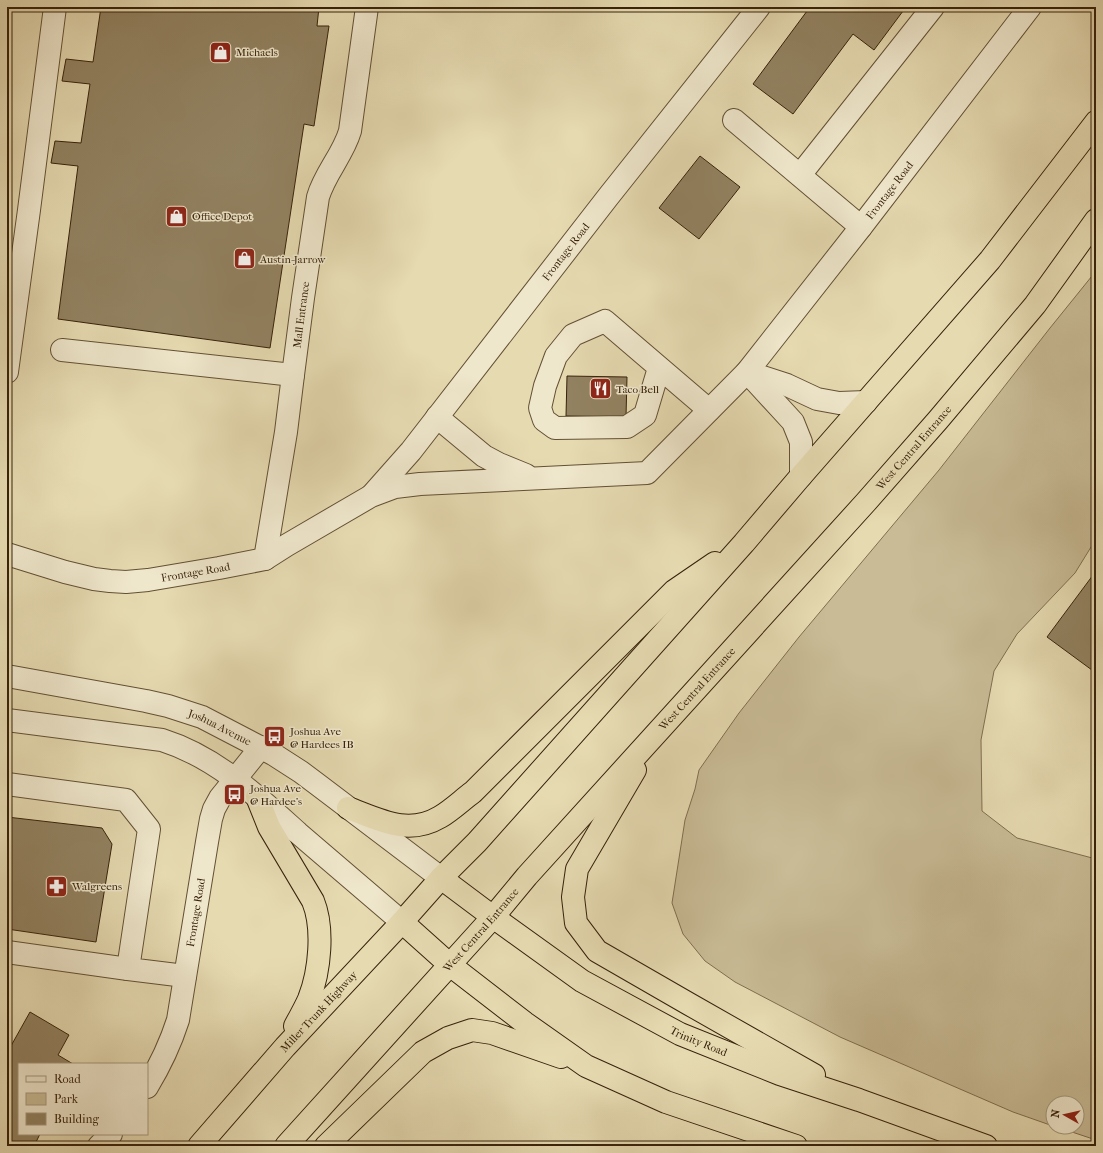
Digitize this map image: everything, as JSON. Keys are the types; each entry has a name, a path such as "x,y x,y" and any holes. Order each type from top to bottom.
{"highway":[{"path":"441,878 477,842 744,543 990,260 1096,122"},
{"name":"West Central Entrance","path":"286,1146 938,420 1035,305 1096,220"},
{"path":"348,808 389,824 408,826 424,825 441,817 473,792 674,591 744,543"},
{"path":"660,728 577,869 573,897 576,922 597,951 859,1100"},
{"path":"257,797 275,838 313,901 317,912 319,927 317,970 312,989 309,999 285,1047"},
{"name":"Trinity Road","path":"441,878 582,981 680,1034 780,1074 859,1100 986,1146"},
{"name":"Miller Trunk Highway","path":"198,1146 285,1047 441,878"},
{"path":"402,922 450,965 586,1066"},
{"path":"326,1146 423,1052 448,1038 472,1030 492,1034 586,1066 666,1102 790,1145"}],"street":[{"path":"7,372 55,7"},
{"name":"Mall Entrance","path":"265,558 286,432 318,197 324,182 344,148 350,131 368,7"},
{"name":"Frontage Road","path":"371,496 411,451 608,197 759,7"},
{"path":"800,175 933,7"},
{"name":"Frontage Road","path":"7,554 65,572 110,581 126,582 148,580 219,568 265,558 371,496 395,487 534,478 647,473 747,372 861,227 1030,7"},
{"path":"734,120 861,227"},
{"path":"660,368 645,415 627,427 555,428 544,420 540,408 545,386 556,356 573,335 605,321 710,410"},
{"path":"62,350 293,375"},
{"path":"747,372 787,385 817,399 839,403 866,402"},
{"path":"747,372 793,422 800,442 801,476"},
{"path":"437,417 484,456 512,470 534,478"},
{"name":"Joshua Avenue","path":"7,676 146,700 202,717 261,747 301,772 441,878"},
{"path":"7,720 162,740 195,754 215,765 235,779 402,922"},
{"name":"Frontage Road","path":"148,1085 164,1058 172,1040 178,1020 211,819 214,809 220,798 261,747"},
{"path":"7,784 126,800 149,829 128,969"},
{"path":"7,952 185,976"},
{"path":"99,1146 110,1135"}],"green space":[{"path":"1096,271 1096,539 1075,573 1017,634 994,671 981,740 982,811 1017,838 1096,859 1096,1140 1081,1135 1085,1135 1085,1095 1045,1095 1045,1123 1013,1112 840,1037 735,982 705,961 683,934 672,903 685,820 695,789 699,770 739,713 799,637 939,470"}],"building":[{"path":"101,7 319,7 317,26 329,26 314,126 304,124 270,348 58,319 78,166 51,163 55,141 81,143 90,84 62,81 66,59 93,62"},
{"path":"810,7 906,7 874,50 853,34 793,114 753,84"},
{"path":"700,156 740,187 699,239 659,208"},
{"path":"567,376 627,377 626,417 566,416"},
{"path":"1096,571 1096,673 1047,637"},
{"name":"Walgreens","path":"7,817 102,828 112,844 96,942 7,929"},
{"path":"30,1012 69,1035 58,1055 71,1063 18,1063 18,1135 40,1135 34,1146 7,1146 7,1053"}],"place":[{"name":"Michaels","path":"220,52"},
{"name":"Office Depot","path":"177,216"},
{"name":"Austin-Jarrow","path":"245,259"},
{"name":"Taco Bell","path":"600,389"},
{"name":"Joshua Ave @ Hardees IB","path":"275,737"},
{"name":"Joshua Ave @ Hardee's","path":"234,794"},
{"name":"Walgreens","path":"56,886"}]}
